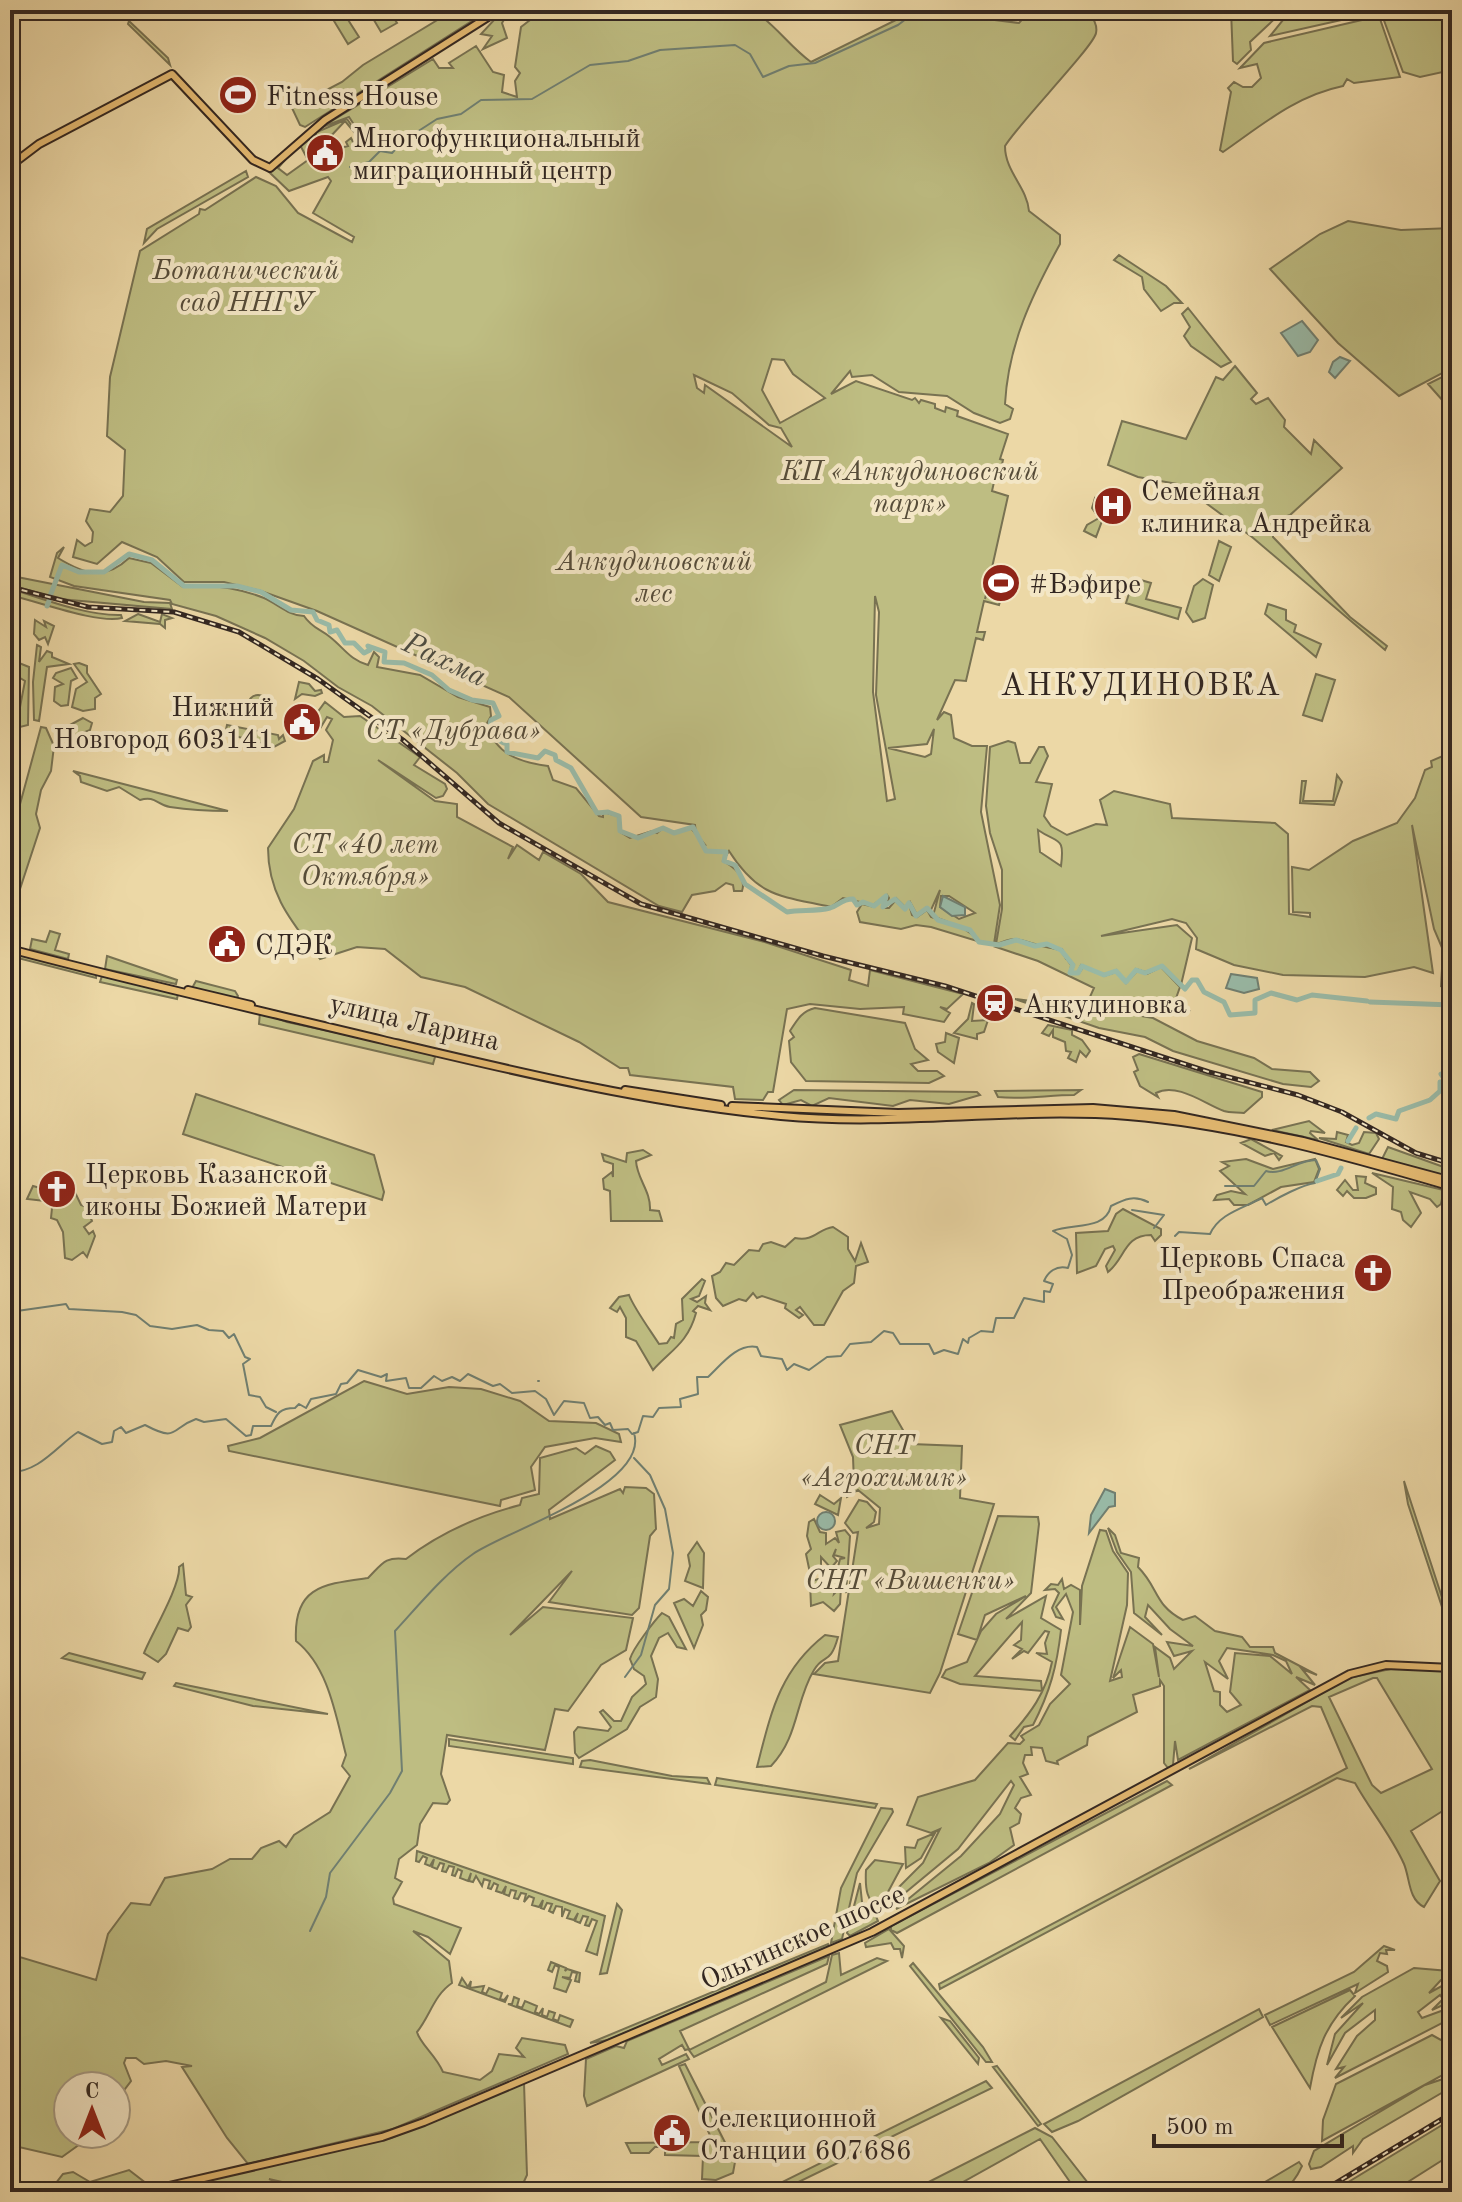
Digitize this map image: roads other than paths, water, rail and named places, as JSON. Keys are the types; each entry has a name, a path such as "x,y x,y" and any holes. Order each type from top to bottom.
{"main road":[{"path":"10,166 39,144 172,74 253,160 267,168 274,166 324,120 499,10"},
{"name":"улица Ларина","path":"10,947 606,1088 730,1106 816,1112 1056,1108 1174,1115 1303,1141 1452,1184"},
{"path":"606,1088 785,1117 922,1119 1046,1114 1185,1122 1303,1146 1452,1184"},
{"name":"Ольгинское шоссе","path":"143,2192 382,2137 424,2122 872,1932 1350,1674 1386,1665 1452,1668"}],"waterway":[{"path":"968,15 1017,19 1026,10"},
{"path":"350,167 369,162 380,151 392,153 403,141 437,119 461,114 481,100 532,99 590,65 628,61 660,50 735,45 750,54 763,77 789,66 815,63 898,25 914,13 950,11"},
{"name":"Рахма","path":"50,596 62,565 79,572 104,572 129,554 152,560 184,586 237,586 261,592 291,610 313,612 317,620 329,625 330,632 337,630 345,643 354,643 364,653 370,650 368,646 385,652 384,662 404,663 432,675 449,690 472,700 493,703 499,716 491,720 492,732 507,744 507,752 538,758 545,751 555,755 556,760 571,768 597,813 608,812 619,816 620,831 638,838 663,828 674,833 693,827 706,851 726,852 724,861 735,865 745,884 787,912 825,909 853,899 857,905 863,902 874,906 886,896 883,907 895,899 905,909 909,903 916,916 927,908 938,920 970,930 979,942 999,945 1016,940 1035,946 1047,944 1061,950 1073,965 1070,973 1078,973 1082,966 1104,975 1116,971 1126,982 1136,970 1145,973 1162,966 1185,989 1192,980 1197,980 1204,992 1224,1002 1230,1015 1255,1013 1255,1000 1271,993 1297,1000 1312,995 1367,1001"},
{"name":"Рахма","path":"47,606 49,601"},
{"name":"Рахма","path":"1370,1002 1452,1005"},
{"path":"1369,1118 1376,1114 1396,1119 1399,1111 1430,1100 1440,1091 1440,1082 1446,1081 1441,1074 1452,1076"},
{"path":"1348,1141 1356,1128"},
{"path":"1175,1236 1179,1232 1210,1234 1219,1221 1239,1209 1262,1198 1266,1205 1315,1183 1320,1169 1316,1160 1309,1161 1278,1171 1266,1171 1254,1186 1225,1186"},
{"path":"1317,1181 1338,1174 1341,1168"},
{"path":"10,1472 39,1463 78,1432 102,1444 112,1442 114,1431 121,1427 126,1433 145,1425 169,1433 196,1419 204,1422 226,1419 246,1436 251,1435 253,1426 271,1426 282,1410 295,1408 299,1404 306,1408 311,1399 336,1394 341,1384 347,1383 358,1370 381,1377 387,1374 386,1381 406,1378 409,1388 421,1388 434,1376 442,1381 452,1377 460,1381 468,1374 493,1386 500,1384 512,1393 535,1391 546,1399 554,1415 564,1401 584,1403 590,1418 598,1417 605,1425 610,1423 613,1430 628,1429 632,1434 638,1432 643,1416 653,1417 659,1408 681,1407 680,1399 698,1394 697,1377 708,1377 743,1348 757,1347 761,1356 782,1359 787,1370 794,1364 809,1370 827,1357 841,1356 850,1344 871,1342 884,1331 893,1333 900,1344 929,1344 934,1354 944,1350 958,1354 963,1339 968,1343 969,1338 981,1331 993,1332 996,1318 1014,1318 1024,1298 1044,1302 1044,1291 1050,1292 1053,1284 1044,1281 1056,1268 1068,1268 1072,1255 1067,1239 1053,1231 1095,1223 1108,1214 1111,1206 1125,1200 1134,1198 1148,1202"},
{"path":"1132,1210 1164,1215 1154,1228"},
{"path":"10,1312 66,1304 69,1309 136,1315 150,1326 172,1329 197,1325 223,1331 229,1338 234,1334 245,1357 250,1359 243,1364 249,1395 260,1397 266,1407 276,1412"},
{"path":"310,1931 326,1897 330,1873 390,1793 402,1771 395,1631 442,1580 473,1554 573,1504 621,1470 633,1452 634,1433"},
{"path":"625,1677 641,1655 655,1605 669,1589 673,1553 665,1509 650,1475 634,1458"}],"railway":[{"path":"10,587 88,607 174,612 239,632 318,679 403,740 499,823 641,904 823,956 945,986 1209,1072 1298,1095 1342,1112 1416,1153 1452,1164"},
{"path":"1321,2192 1452,2113"}],"place":[{"name":"Fitness House","path":"238,95"},
{"name":"Многофункциональный миграционный центр","path":"325,153"},
{"name":"Семейная клиника Андрейка","path":"1113,506"},
{"name":"#Вэфире","path":"1001,583"},
{"name":"Нижний Новгород 603141","path":"302,722"},
{"name":"СДЭК","path":"227,944"},
{"name":"Анкудиновка","path":"995,1003"},
{"name":"Церковь Казанской иконы Божией Матери","path":"57,1189"},
{"name":"Церковь Спаса Преображения","path":"1373,1273"},
{"name":"Селекционной Станции 607686","path":"672,2133"}],"district":[{"name":"АНКУДИНОВКА","path":"1141,684"}],"park label":[{"name":"Ботанический сад ННГУ","path":"246,285"},
{"name":"КП «Анкудиновский парк»","path":"910,486"},
{"name":"Анкудиновский лес","path":"654,576"},
{"name":"СТ «Дубрава»","path":"453,729"},
{"name":"СТ «40 лет Октября»","path":"365,859"},
{"name":"СНТ «Агрохимик»","path":"884,1460"},
{"name":"СНТ «Вишенки»","path":"910,1579"}]}
